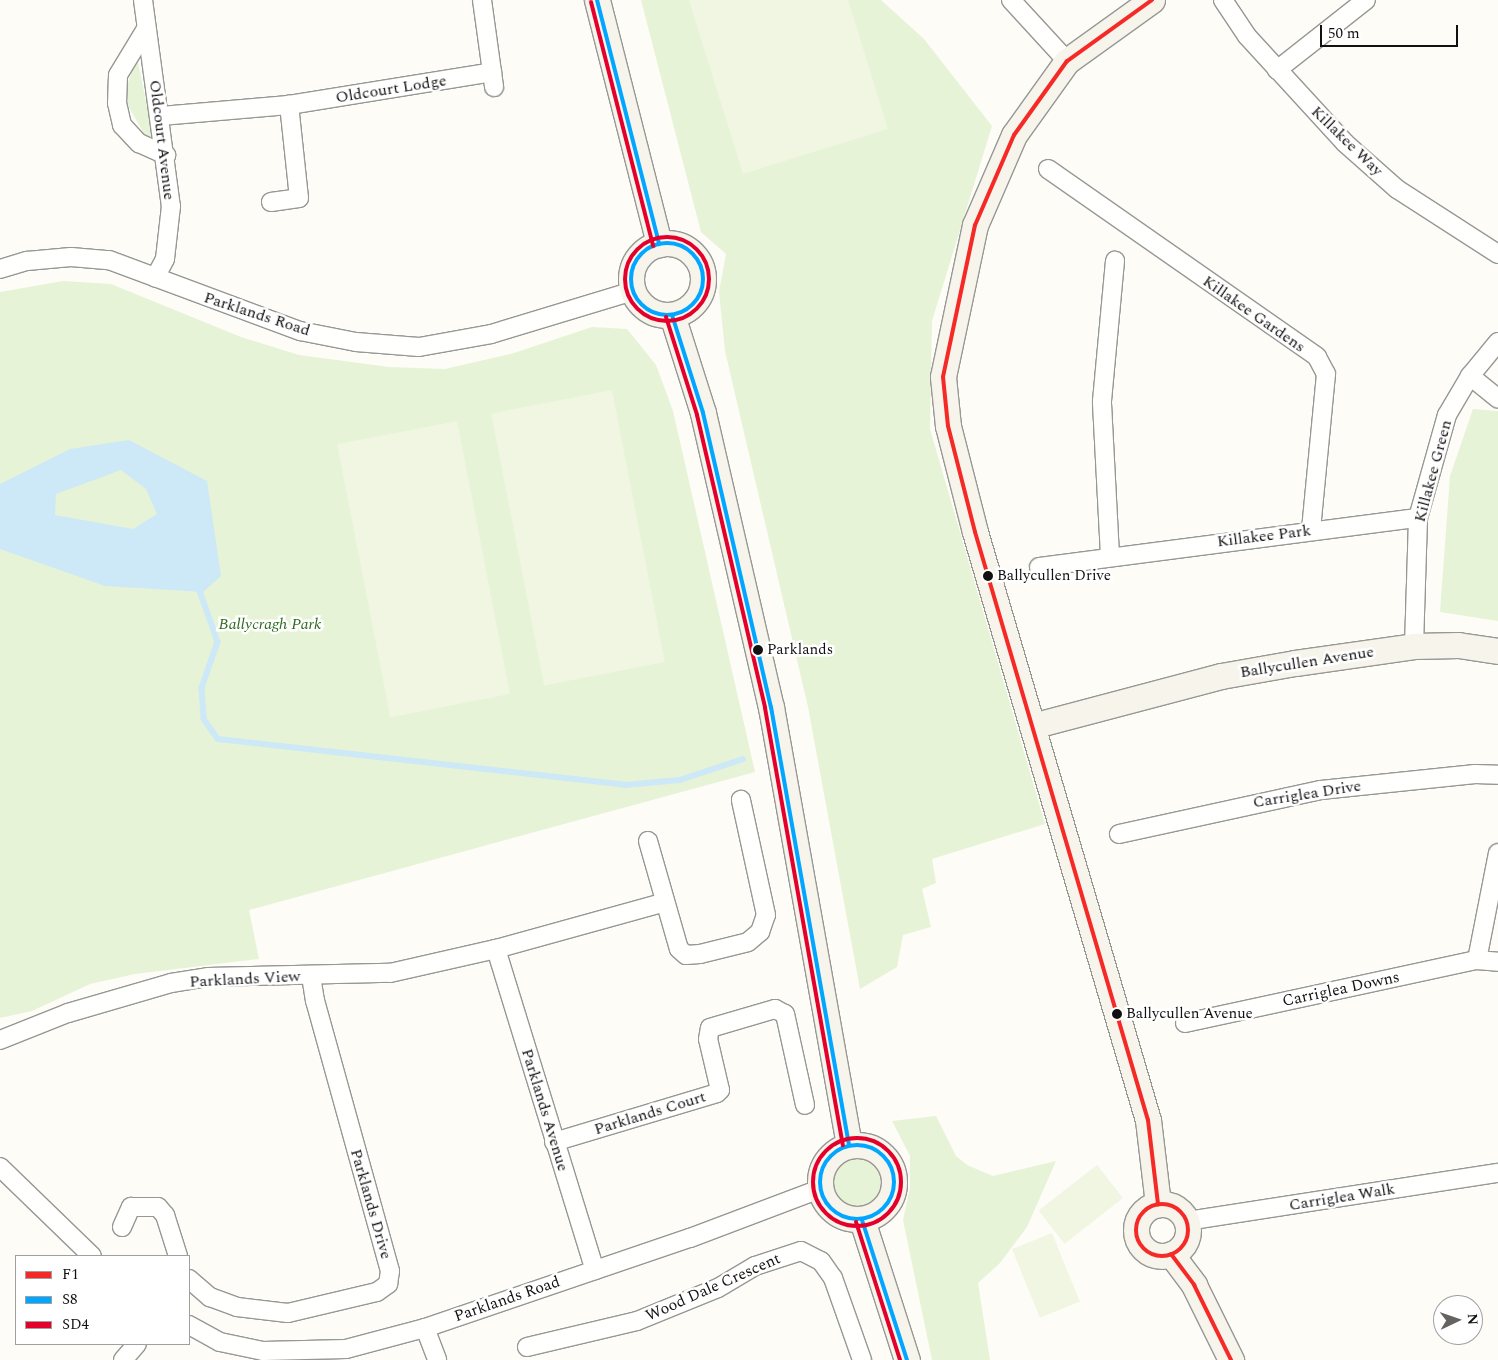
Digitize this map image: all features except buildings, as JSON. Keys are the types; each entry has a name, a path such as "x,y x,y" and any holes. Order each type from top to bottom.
{"street":[{"name":"Oldcourt Avenue","path":"143,0 161,116 171,206 165,259 154,278"},
{"name":"Oldcourt Lodge","path":"161,116 290,105 493,79 482,0"},
{"path":"597,0 659,244"},
{"path":"1011,0 1067,61"},
{"path":"1152,0 1067,61 1014,136 978,217 956,304 943,377 948,426 960,475 1032,726 1134,1064 1148,1120 1158,1204"},
{"name":"Killakee Way","path":"1223,0 1277,70 1345,143 1397,189 1498,254"},
{"path":"1277,70 1366,0"},
{"path":"146,29 118,75 117,103 122,126 139,143 166,155"},
{"path":"271,202 299,198 290,105"},
{"name":"Killakee Gardens","path":"1048,169 1316,357 1326,374 1311,530"},
{"path":"659,244 681,245 690,251 702,270 704,282 694,304 672,315 648,310 633,291 631,279 636,262 648,248 659,244"},
{"name":"Parklands Road","path":"0,269 27,261 71,257 109,260 300,331 356,342 419,347 490,334 633,291"},
{"path":"1110,556 1102,401 1115,262"},
{"path":"672,315 703,413 771,707 849,1144"},
{"name":"Killakee Green","path":"1414,646 1418,518 1447,415 1470,376 1498,342"},
{"path":"1470,376 1498,399"},
{"name":"Killakee Park","path":"1039,567 1311,530 1418,518"},
{"name":"Ballycullen Avenue","path":"1032,726 1221,676 1414,646 1458,645 1498,651"},
{"name":"Carriglea Drive","path":"1119,834 1320,790 1475,774 1498,775"},
{"path":"648,841 679,949 686,955 748,942 760,932 766,915 741,800"},
{"path":"1477,960 1498,853"},
{"path":"496,949 665,902"},
{"name":"Parklands View","path":"0,1040 76,1010 171,984 208,978 390,973 496,949"},
{"name":"Parklands Avenue","path":"496,949 595,1270"},
{"name":"Carriglea Downs","path":"1185,1024 1477,960 1498,962"},
{"name":"Parklands Drive","path":"190,1280 210,1297 237,1307 288,1314 377,1292 388,1284 390,1271 315,1000 312,976"},
{"name":"Parklands Court","path":"554,1142 717,1093 720,1090 708,1038 710,1028 775,1009 785,1014 805,1105"},
{"path":"849,1144 877,1150 886,1158 895,1181 887,1205 862,1220 842,1217 832,1210 820,1189 824,1165 831,1155 849,1144"},
{"path":"0,1167 91,1255"},
{"name":"Carriglea Walk","path":"1186,1221 1498,1173"},
{"name":"Parklands Road","path":"190,1325 220,1342 264,1352 346,1349 425,1328 595,1270 820,1189"},
{"path":"1158,1204 1176,1207 1186,1221 1184,1244 1171,1254 1155,1255 1137,1239 1139,1216 1158,1204"},
{"path":"122,1227 132,1207 158,1207 165,1215 178,1255"},
{"path":"862,1220 907,1360"},
{"name":"Wood Dale Crescent","path":"527,1347 637,1321 718,1288 755,1266 801,1251 821,1260 833,1278 862,1360"},
{"path":"1171,1254 1194,1285 1231,1360"},
{"path":"425,1328 437,1360"},
{"path":"123,1360 136,1345"}],"green space":[{"path":"641,0 881,0 924,39 992,126 932,321 930,429 1045,824 932,859 936,883 922,889 931,927 903,935 897,967 860,989 808,707 725,351 719,292 726,254 701,232"},
{"path":"689,0 848,0 888,129 743,174"},
{"path":"137,57 153,136 146,137 123,97"},
{"name":"Ballycragh Park","path":"63,281 111,284 241,337 299,355 389,367 445,369 514,353 592,327 627,329 656,365 673,411 755,772 249,910 259,959 135,974 90,984 32,1011 0,1018 0,292"},
{"path":"612,390 665,662 544,685 491,413"},
{"path":"1473,409 1498,411 1498,621 1440,612 1450,476"},
{"path":"457,421 510,694 390,717 337,444"},
{"path":"936,1116 956,1156 967,1165 993,1176 1056,1161 1027,1227 1000,1263 978,1283 990,1360 932,1360 903,1220 910,1188 910,1156 892,1121"},
{"path":"852,1156 862,1156 876,1163 883,1177 883,1187 876,1201 862,1208 852,1208 842,1204 835,1197 831,1187 831,1177 835,1167 842,1160"},
{"path":"1097,1165 1123,1198 1065,1244 1039,1211"},
{"path":"1052,1233 1080,1302 1040,1318 1012,1249"}],"water":[{"path":"129,440 207,481 221,576 203,592 105,586 0,549 0,484 70,449","holes":["121,470 146,489 157,514 133,529 55,515 56,494"]}],"waterway":[{"path":"198,585 218,642 202,688 204,719 218,739 625,785 680,780 743,759"}],"transit line":[{"name":"S8","path":"597,0 659,244"},
{"name":"F1","path":"1152,0 1067,61 1014,135 975,225 943,377 948,426 975,532 1148,1120 1158,1204"},
{"name":"SD4","path":"591,2 653,246"},
{"name":"SD4","path":"667,237 683,240 697,249 706,263 709,279 706,295 697,309 683,318 667,321 651,318 637,309 628,295 625,279 628,263 637,249 651,240 667,237"},
{"name":"S8","path":"667,243 687,249 697,259 703,279 697,299 687,309 667,315 647,309 637,299 631,279 637,259 647,249 667,243"},
{"name":"S8","path":"672,315 703,413 771,707 849,1144"},
{"name":"SD4","path":"666,317 697,415 765,708 843,1145"},
{"name":"SD4","path":"857,1138 874,1142 888,1151 897,1165 901,1182 897,1199 888,1213 874,1222 857,1226 840,1222 826,1213 817,1199 813,1182 817,1165 826,1151 840,1142 857,1138"},
{"name":"S8","path":"850,1145 864,1145 878,1151 888,1161 894,1175 894,1182 892,1196 878,1213 864,1219 850,1219 836,1213 826,1203 820,1189 820,1175 826,1161 836,1151 850,1145"},
{"name":"F1","path":"1157,1204 1167,1204 1177,1208 1184,1215 1188,1230 1184,1245 1177,1252 1167,1256 1157,1256 1147,1252 1140,1245 1136,1235 1136,1225 1140,1215 1147,1208 1157,1204"},
{"name":"S8","path":"862,1220 907,1360"},
{"name":"SD4","path":"856,1222 900,1360"},
{"name":"F1","path":"1171,1254 1194,1285 1231,1360"}],"place":[{"name":"Ballycullen Drive","path":"988,576"},
{"name":"Parklands","path":"758,650"},
{"name":"Ballycullen Avenue","path":"1117,1014"}]}
